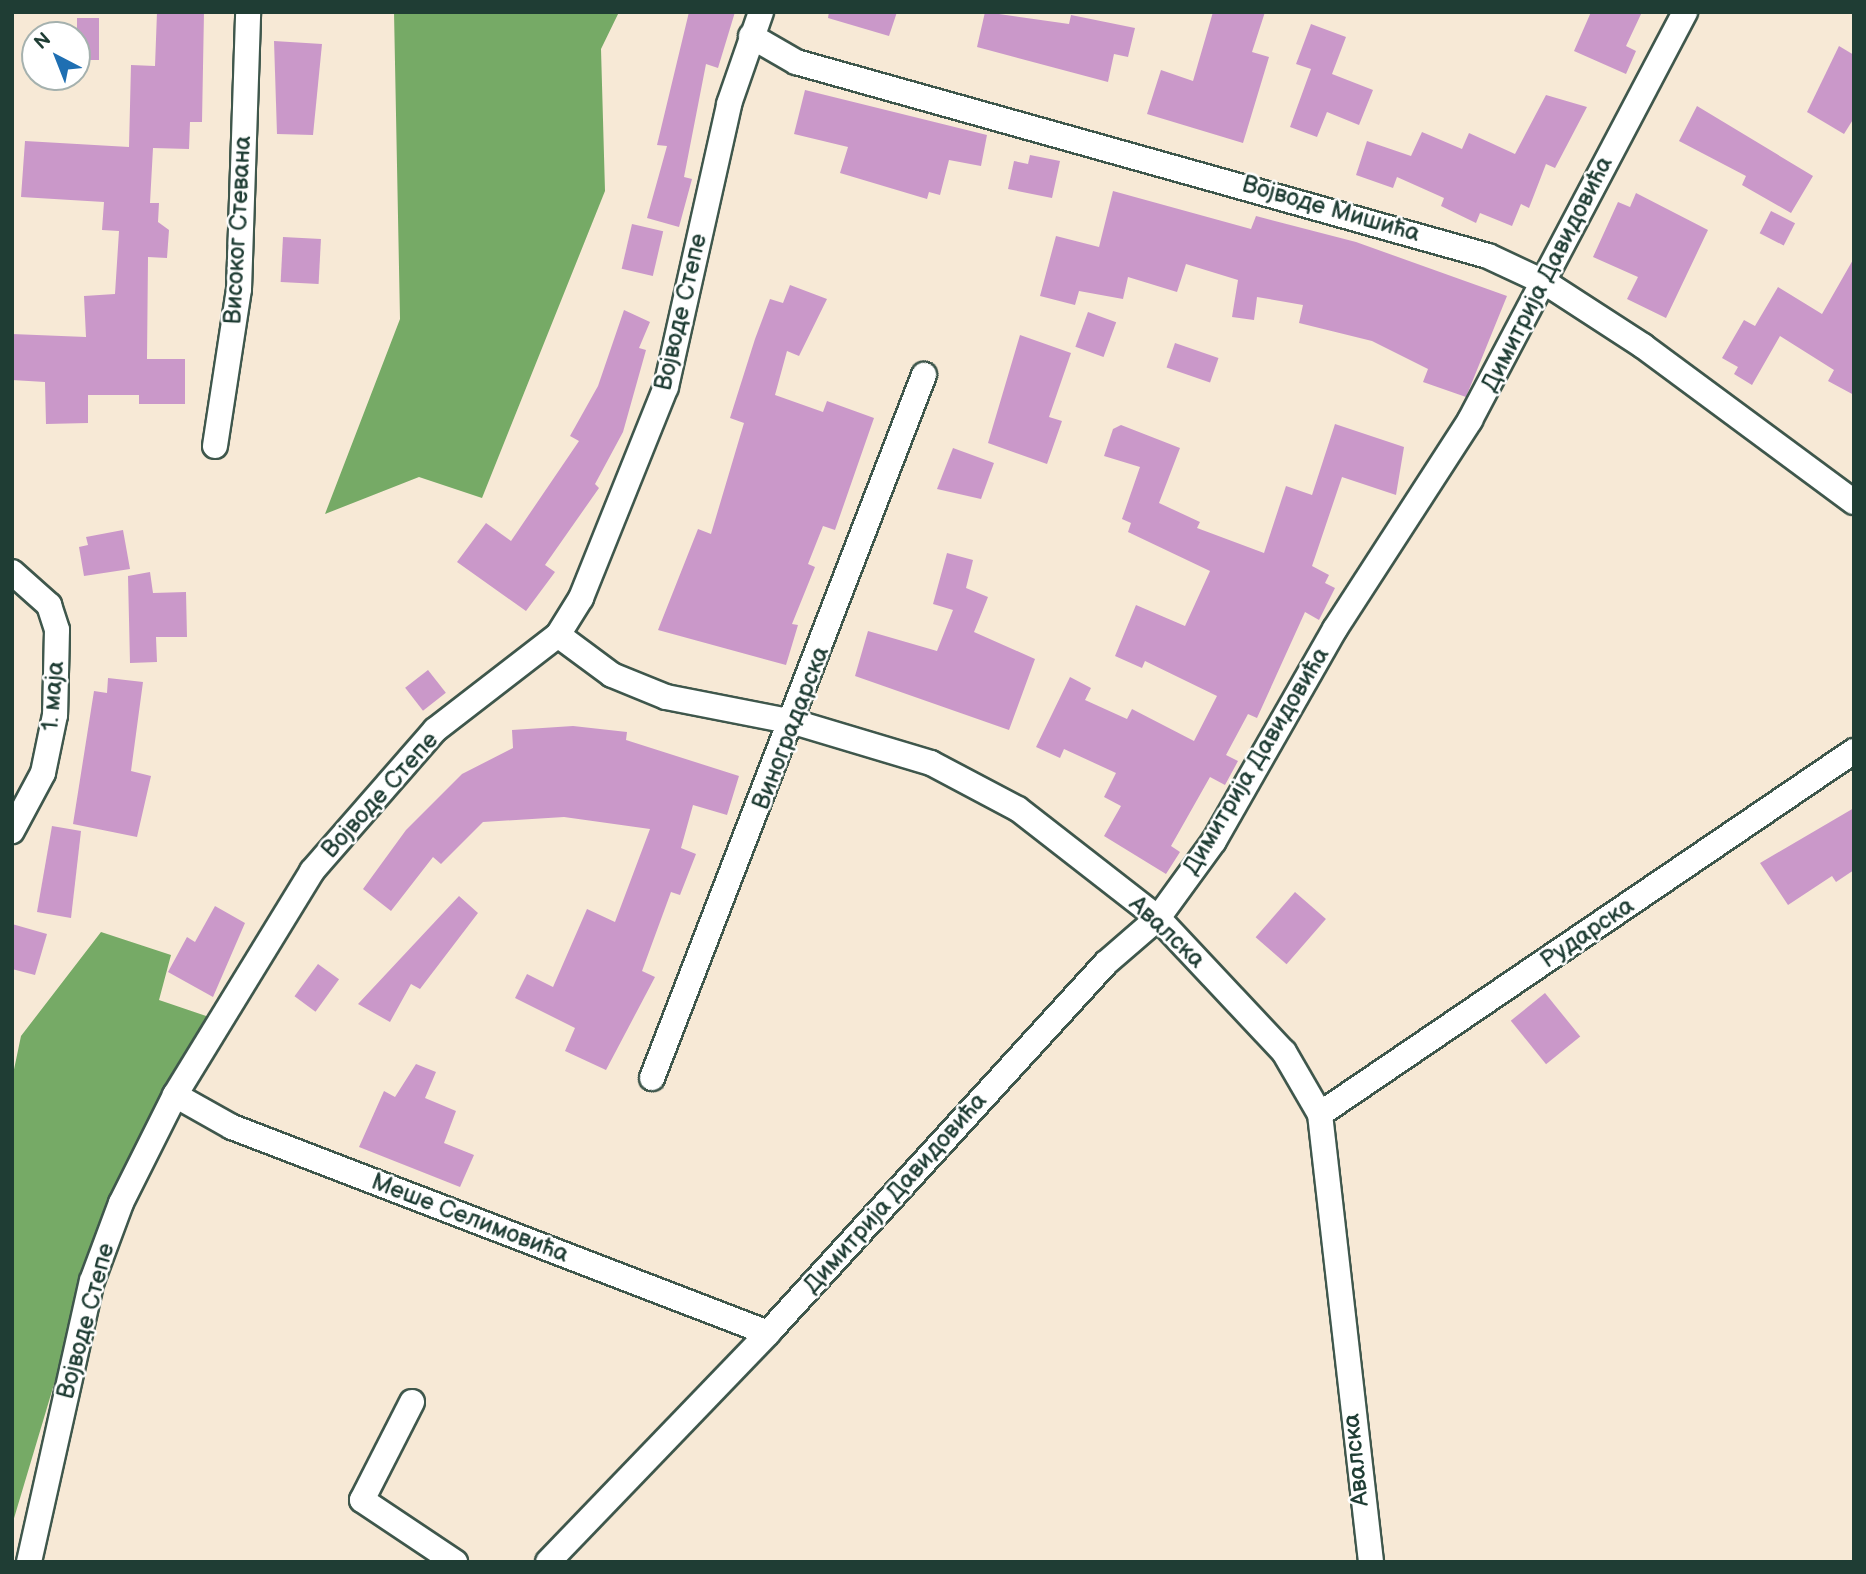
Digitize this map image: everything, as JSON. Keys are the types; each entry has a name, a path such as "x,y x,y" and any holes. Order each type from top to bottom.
{"street":[{"name":"Високог Стевана","path":"215,446 240,289 248,12"},
{"name":"Војводе Степе","path":"29,1562 92,1281 121,1203 175,1095 312,871 435,730 558,635 581,598 666,387 729,104 761,12"},
{"name":"Димитрија Давидовића","path":"548,1562 768,1333 1106,963 1158,918 1214,841 1335,629 1470,420 1546,283 1685,12"},
{"name":"Војводе Мишића","path":"751,36 796,62 1421,234 1546,283 1643,346 1854,502"},
{"name":"Виноградарска","path":"652,1078 794,722 924,375"},
{"name":"1. маја","path":"12,572 49,605 57,630 55,715 43,773 12,831"},
{"name":"Авалска","path":"558,635 612,675 666,697 794,722 953,774 1018,809 1158,918 1284,1052 1320,1114 1371,1562"},
{"name":"Рударска","path":"1320,1114 1854,751"},
{"name":"Меше Селимовића","path":"175,1095 232,1127 768,1333"},
{"path":"412,1402 362,1500 455,1562"}],"green space":[{"path":"394,12 619,12 601,49 605,191 482,498 419,477 325,514 400,319"},
{"path":"101,932 171,955 159,1000 212,1018 155,1106 106,1210 12,1525 12,1079 21,1036"}],"building":[{"path":"157,12 204,12 202,122 190,122 189,149 153,148 150,203 159,203 158,222 169,230 167,258 148,257 147,359 185,359 185,404 139,404 139,395 88,395 88,423 46,424 45,382 12,380 12,334 86,337 84,296 115,294 119,231 102,230 104,202 21,197 25,141 129,147 131,65 155,66"},
{"path":"689,12 735,12 718,68 706,64 684,177 692,179 679,227 647,218 667,146 657,145"},
{"path":"829,12 897,12 889,36 828,18"},
{"path":"985,12 1069,24 1071,15 1135,28 1128,57 1114,54 1108,82 977,47"},
{"path":"1213,12 1265,12 1252,52 1269,57 1243,143 1147,114 1161,70 1193,81"},
{"path":"1591,12 1642,12 1626,46 1636,51 1626,74 1574,51"},
{"path":"77,18 99,18 99,60 91,60 91,21 77,21"},
{"path":"1311,24 1346,37 1332,74 1373,90 1359,125 1327,112 1317,137 1290,127 1311,69 1296,64"},
{"path":"274,41 322,44 313,135 277,134"},
{"path":"1839,46 1854,55 1854,118 1844,134 1807,112"},
{"path":"805,90 987,135 981,166 949,160 940,195 929,192 927,199 840,173 848,147 794,134"},
{"path":"1546,95 1587,107 1555,168 1546,164 1529,208 1521,204 1512,226 1480,213 1476,223 1441,206 1444,198 1397,177 1393,188 1356,175 1367,141 1411,156 1422,132 1462,149 1469,133 1515,154"},
{"path":"1697,106 1813,176 1791,213 1742,185 1746,176 1679,141"},
{"path":"1030,155 1060,161 1052,198 1008,189 1014,161 1028,164"},
{"path":"1113,191 1251,229 1256,216 1356,242 1507,296 1466,397 1423,382 1428,369 1372,341 1299,323 1303,305 1257,297 1254,320 1232,317 1238,280 1186,264 1177,292 1128,277 1123,299 1079,291 1075,305 1040,296 1056,236 1099,247"},
{"path":"1636,193 1708,230 1666,318 1627,299 1638,277 1593,257 1618,202 1630,207"},
{"path":"1771,211 1795,223 1784,246 1760,233"},
{"path":"632,224 663,231 653,276 622,269"},
{"path":"283,237 321,239 319,284 281,282"},
{"path":"1854,258 1854,395 1828,381 1834,370 1780,336 1752,385 1734,374 1738,367 1722,358 1744,320 1755,326 1778,287 1822,314"},
{"path":"790,285 827,299 799,356 787,351 775,395 823,412 827,401 874,418 835,530 823,526 808,564 815,567 792,624 798,625 786,665 658,630 698,529 711,534 744,423 730,418 755,339 770,299 783,303"},
{"path":"624,310 650,322 639,348 646,350 623,432 595,484 599,488 545,565 555,572 526,611 457,562 486,523 511,541 579,441 570,436 598,386"},
{"path":"1088,312 1116,322 1104,357 1075,347"},
{"path":"1020,335 1071,353 1049,417 1062,421 1047,464 988,443"},
{"path":"1175,343 1218,358 1210,383 1167,368"},
{"path":"1335,424 1404,447 1396,495 1342,477 1312,566 1329,575 1325,583 1335,588 1319,620 1305,612 1257,718 1248,714 1226,755 1238,761 1225,785 1210,777 1171,846 1180,852 1166,874 1104,836 1121,806 1104,797 1116,773 1064,749 1060,758 1036,747 1070,677 1091,688 1085,700 1127,719 1132,709 1194,741 1217,696 1145,661 1142,668 1115,656 1136,605 1185,626 1210,571 1128,532 1131,523 1122,519 1140,467 1104,456 1113,429 1121,425 1180,448 1159,503 1200,522 1197,528 1264,553 1286,486 1312,495"},
{"path":"953,448 994,463 981,499 937,489"},
{"path":"123,530 130,569 84,576 79,547 88,545 86,537"},
{"path":"947,553 973,560 966,588 988,597 974,632 1035,659 1009,730 855,676 868,631 937,651 953,610 933,604"},
{"path":"150,572 153,593 186,592 187,637 156,637 157,662 130,663 128,576"},
{"path":"428,670 446,693 423,711 405,688"},
{"path":"108,678 143,682 131,771 151,776 137,837 73,824 94,691 107,693"},
{"path":"573,726 627,732 626,740 739,776 727,815 693,805 681,848 696,854 680,895 671,892 642,971 655,977 606,1070 565,1051 575,1028 515,998 527,974 553,987 587,909 615,922 650,829 564,817 483,822 441,864 433,857 391,911 363,889 406,830 462,774 513,748 512,730"},
{"path":"1854,808 1854,870 1836,882 1832,876 1788,905 1760,863"},
{"path":"52,826 81,831 71,918 37,912"},
{"path":"1295,892 1326,919 1287,964 1256,937"},
{"path":"459,896 478,913 420,989 411,984 390,1022 358,1004"},
{"path":"215,906 245,923 213,997 168,972 187,937 195,942"},
{"path":"12,924 47,934 35,975 12,969"},
{"path":"318,964 339,979 316,1012 294,996"},
{"path":"1545,993 1580,1037 1546,1064 1511,1021"},
{"path":"416,1064 436,1072 425,1098 456,1111 444,1143 474,1155 460,1187 359,1147 384,1091 395,1097"}]}
